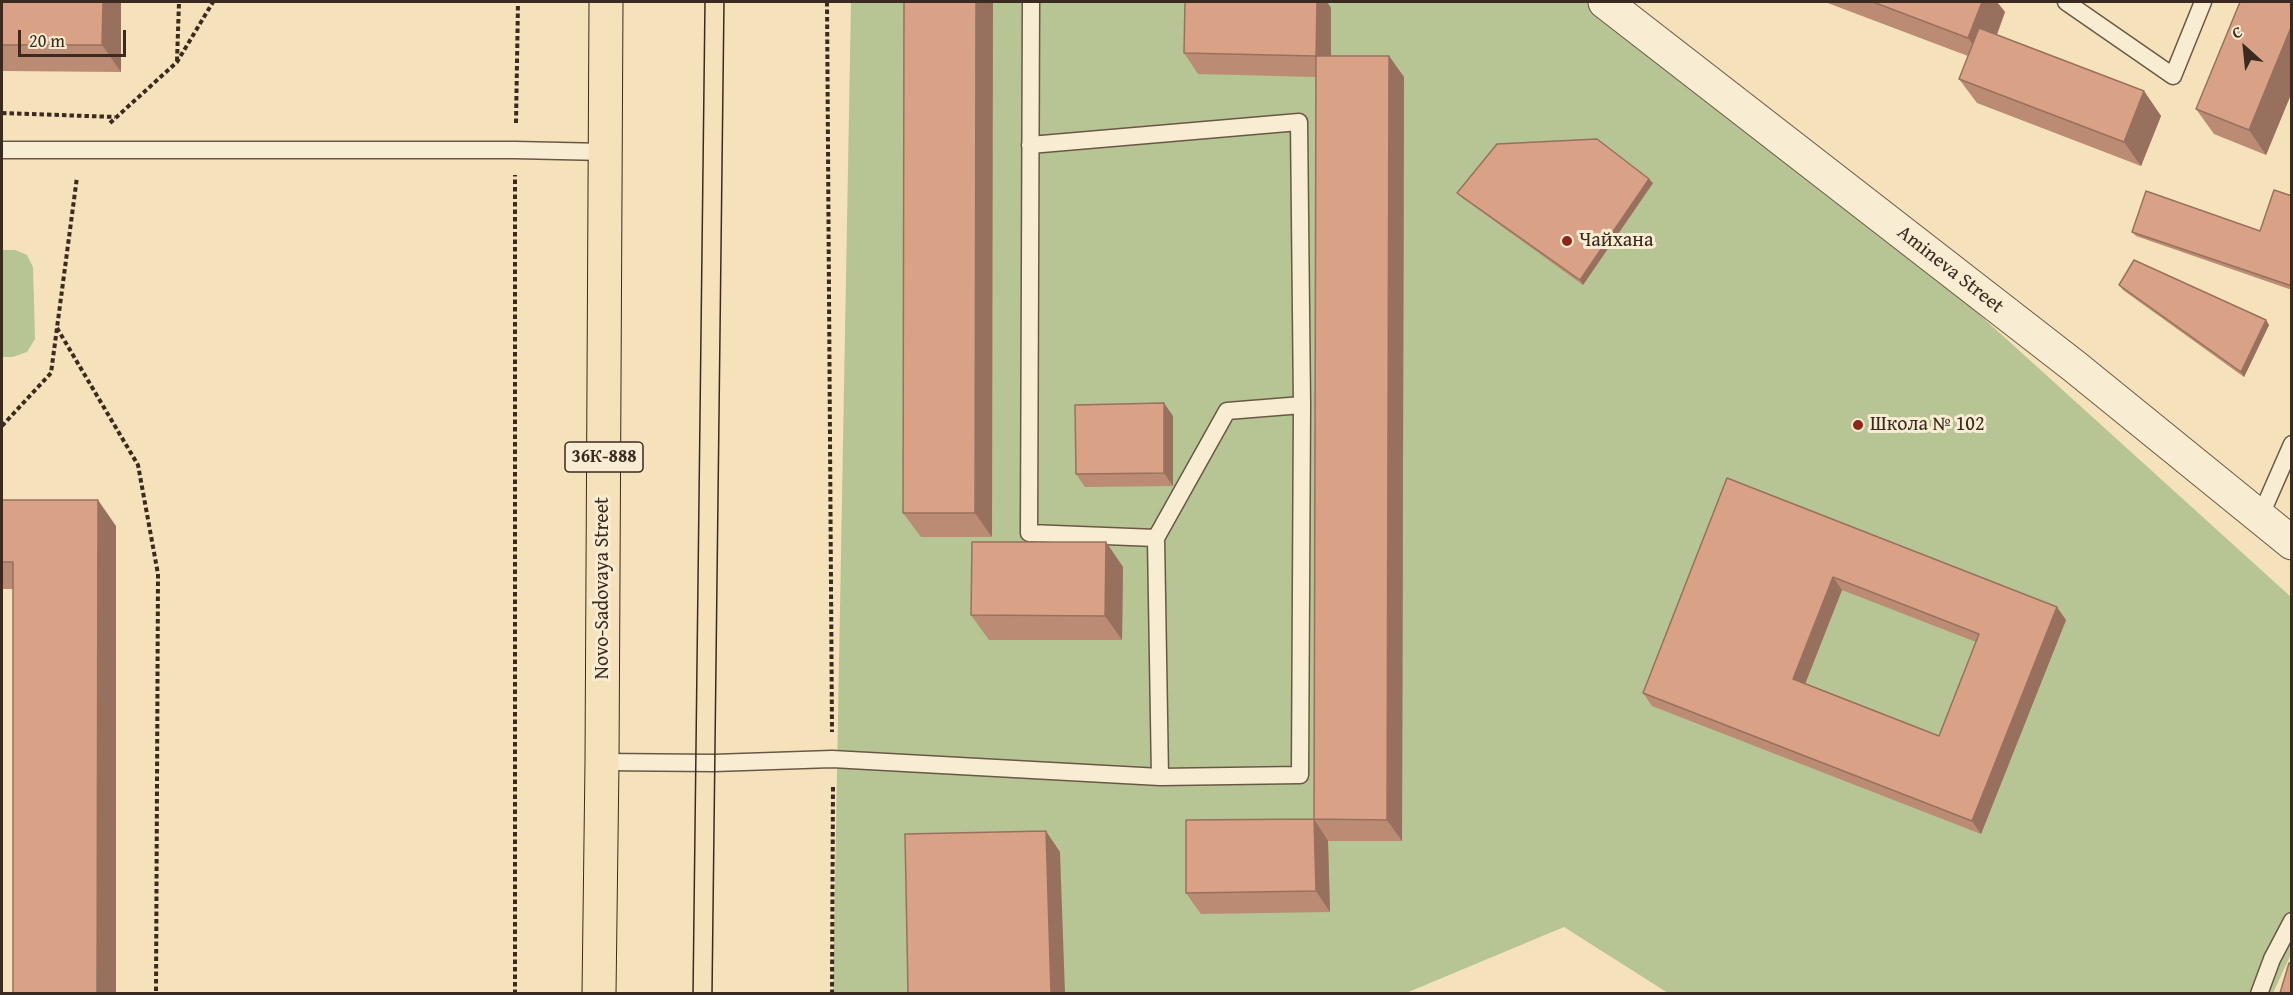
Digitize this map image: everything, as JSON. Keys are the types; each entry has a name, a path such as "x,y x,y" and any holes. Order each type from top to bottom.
{"main road":[{"name":"Novo-Sadovaya Street","path":"599,993 606,2"}],"street":[{"name":"Amineva Street","path":"1605,2 2064,359 2292,543"}],"lane":[{"path":"1031,2 1029,533 1156,538"},
{"path":"2066,2 2173,75 2203,2"},
{"path":"602,762 714,763 832,759 1160,777 1300,775 1302,405 1299,122 1030,145"},
{"path":"2,150 605,152"},
{"path":"1160,777 1156,538 1227,411 1302,405"},
{"path":"2260,517 2292,444"},
{"path":"2259,993 2272,958 2292,921"}],"path":[{"path":"177,62 179,2"},
{"path":"2,426 51,373 80,150 177,62 213,2"},
{"path":"515,993 516,193 514,150 518,2"},
{"path":"827,2 832,993"},
{"path":"2,113 116,117"},
{"path":"57,328 138,465 158,574 156,993"}],"green space":[{"path":"851,2 1605,2 1810,161 2291,597 2292,952 2273,993 1668,993 1564,927 1406,993 833,994"},
{"path":"2,250 15,250 27,255 33,267 35,339 27,352 13,357 2,357"}],"building":[{"path":"2,2 103,2 102,45 2,45"},
{"path":"904,2 976,2 975,513 903,513"},
{"path":"1185,2 1317,2 1316,56 1184,53"},
{"path":"1873,2 1982,2 1968,38"},
{"path":"2240,2 2292,2 2292,25 2249,130 2196,109"},
{"path":"1979,28 2144,91 2124,142 1959,79"},
{"path":"1316,56 1389,56 1387,820 1314,819"},
{"name":"Чайхана","path":"1597,139 1649,179 1580,280 1457,193 1497,144"},
{"path":"2274,190 2292,196 2292,286 2132,232 2146,191 2260,231"},
{"path":"2134,260 2266,320 2241,372 2119,285"},
{"path":"1164,403 1164,473 1076,474 1075,405"},
{"path":"1727,478 2057,607 1972,821 1643,693","holes":["1833,577 1979,634 1939,736 1793,679"]},
{"path":"2,500 98,500 97,993 13,993 13,562 2,562"},
{"path":"972,542 1106,542 1105,616 971,615"},
{"path":"1314,819 1316,891 1186,893 1186,820"},
{"path":"1046,831 1051,993 908,993 905,834"},
{"path":"2289,963 2292,963 2292,993 2280,993"}],"tram line":[{"path":"693,994 705,2"},
{"path":"712,994 724,2"}],"place":[{"name":"Чайхана","path":"1567,241"},
{"name":"Школа № 102","path":"1858,425"}]}
